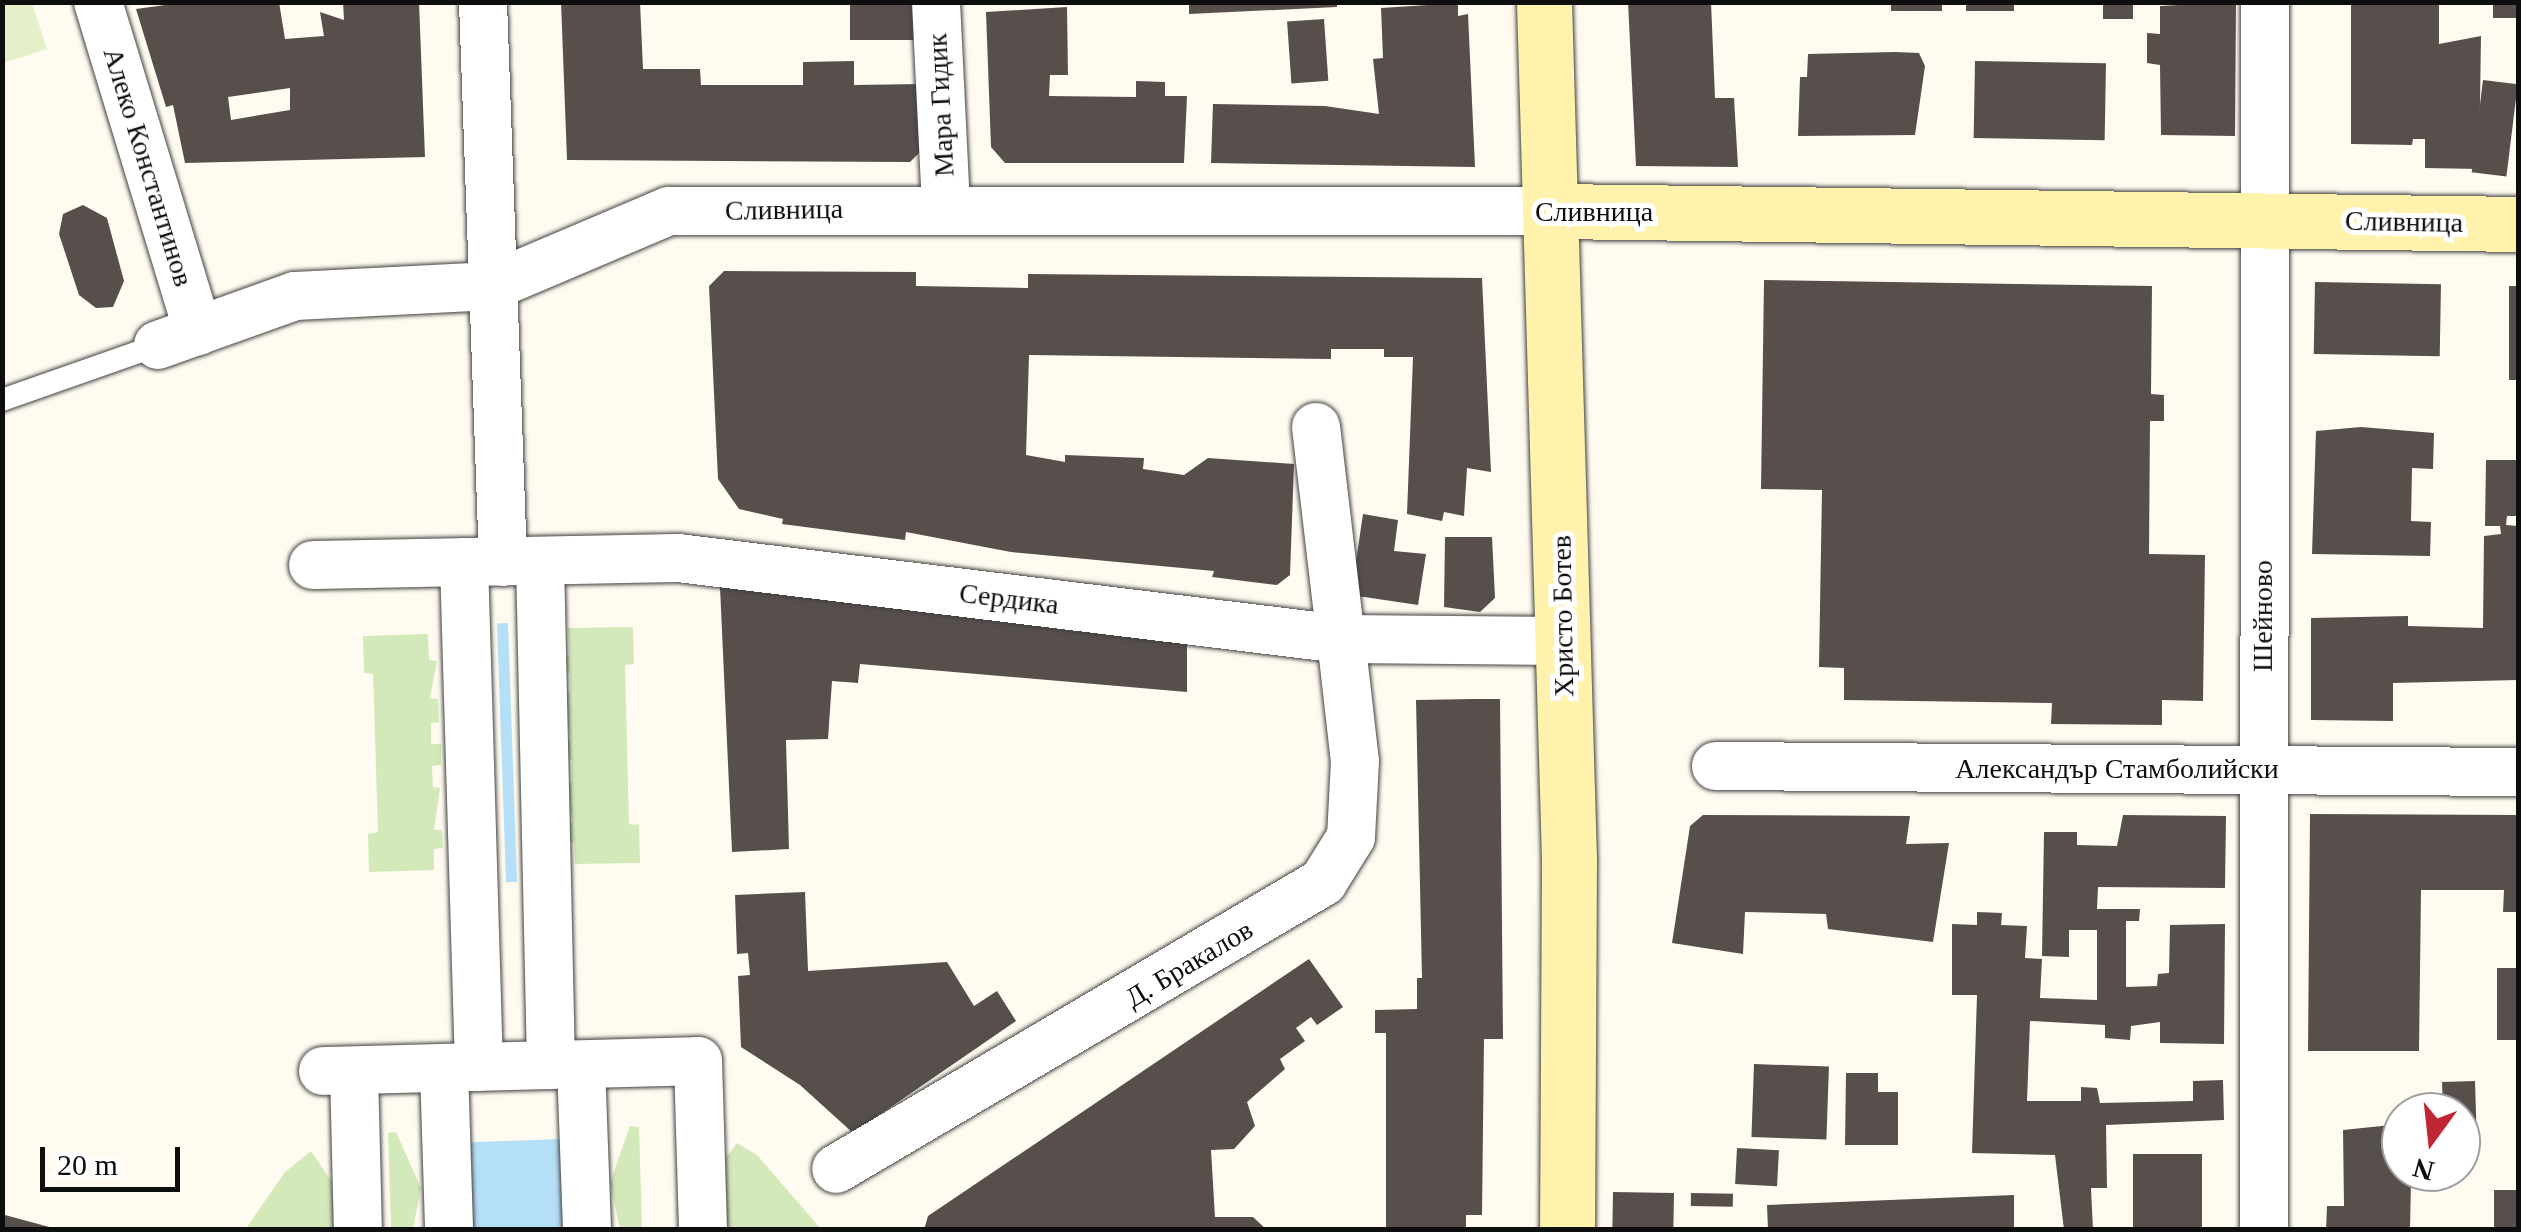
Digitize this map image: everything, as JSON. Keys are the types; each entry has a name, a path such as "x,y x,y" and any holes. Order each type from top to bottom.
{"main road":[{"name":"Христо Ботев","path":"1544,2 1554,211 1564,641 1568,1230"},
{"name":"Сливница","path":"1554,211 2518,224"}],"street":[{"name":"Алеко Константинов","path":"98,2 178,338"},
{"path":"482,2 502,562 587,1230"},
{"name":"Мара Гидик","path":"936,2 946,208"},
{"name":"Шейново","path":"2264,1230 2260,220 2265,2"},
{"name":"Сливница","path":"492,286 669,212 946,208 1554,211"},
{"path":"178,338 295,296 492,286"},
{"path":"1316,427 1340,639"},
{"name":"Сердика","path":"313,564 678,558 1340,639 1564,641"},
{"path":"449,1230 502,562"},
{"name":"Д. Бракалов","path":"836,1169 1323,882 1350,837 1356,761 1340,639"},
{"name":"Александър Стамболийски","path":"1716,766 2518,772"},
{"path":"358,1230 339,1071 698,1061 703,1230"}],"lane":[{"path":"2,400 178,338"}],"green space":[{"path":"3,2 32,3 47,49 3,63"},
{"path":"633,627 634,664 625,665 629,824 639,825 640,863 575,864 574,843 566,843 565,823 573,822 564,782 572,782 572,760 563,760 562,740 571,739 562,693 570,693 570,673 561,672 561,656 569,655 568,628"},
{"path":"428,634 429,660 437,661 430,698 438,699 439,722 431,723 431,744 441,744 441,765 432,766 433,787 440,788 434,830 442,830 443,848 434,849 434,870 369,872 368,834 378,832 373,674 364,673 363,636"},
{"path":"630,1126 639,1127 642,1229 620,1229 610,1183"},
{"path":"396,1132 421,1188 413,1229 391,1229 388,1133"},
{"path":"737,1143 757,1155 821,1229 720,1229 718,1168"},
{"path":"311,1151 334,1185 336,1229 245,1230 285,1172"}],"water":[{"path":"497,623 508,623 517,882 506,882"},
{"path":"562,1139 565,1229 468,1230 465,1142"}],"building":[{"path":"187,2 279,2 285,39 324,36 320,12 344,20 343,2 419,2 425,157 185,163 173,105 166,107 136,9","holes":["290,88 290,110 231,120 228,97"]},
{"path":"561,2 640,2 643,69 700,69 701,85 803,85 803,62 854,61 854,85 920,84 923,149 910,162 567,160"},
{"path":"850,2 915,2 915,40 850,40"},
{"path":"1189,2 1337,2 1337,7 1189,14"},
{"path":"1628,2 1711,2 1715,98 1734,98 1738,167 1636,166"},
{"path":"1891,2 1942,2 1942,11 1891,11"},
{"path":"1966,2 2014,2 2014,11 1966,11"},
{"path":"2103,2 2133,2 2133,19 2103,19"},
{"path":"2236,2 2235,136 2161,135 2160,65 2147,63 2147,33 2160,34 2160,6"},
{"path":"2351,2 2439,2 2439,44 2481,36 2479,169 2425,168 2425,139 2413,139 2412,145 2351,144"},
{"path":"2493,2 2518,2 2518,18 2493,18"},
{"path":"1458,3 1458,16 1468,14 1475,167 1211,163 1213,104 1325,106 1379,114 1373,59 1383,58 1381,8"},
{"path":"1067,7 1068,75 1050,75 1049,96 1136,97 1136,81 1165,82 1165,96 1187,96 1184,163 1005,163 991,147 986,12"},
{"path":"1324,19 1328,81 1291,83 1287,22"},
{"path":"1919,53 1925,66 1915,135 1798,136 1800,77 1807,77 1808,54"},
{"path":"1975,61 2106,63 2105,140 1974,138"},
{"path":"2483,80 2518,84 2506,177 2472,172"},
{"path":"83,205 107,218 124,281 113,307 96,308 79,295 59,234 63,214"},
{"path":"724,271 916,272 916,286 1028,288 1028,274 1482,278 1491,472 1467,468 1464,516 1444,512 1442,521 1407,514 1413,357 1384,357 1384,349 1331,349 1331,359 1029,355 1026,455 1065,462 1065,455 1144,458 1143,469 1184,475 1208,458 1294,464 1290,575 1277,585 1212,577 1214,571 1011,552 906,532 905,540 782,524 783,519 739,509 718,479 709,286"},
{"path":"1764,280 2152,286 2151,394 2164,395 2164,421 2150,421 2149,554 2205,555 2203,701 2162,700 2162,725 2051,724 2052,703 1844,700 1844,668 1819,667 1822,490 1761,489"},
{"path":"2315,282 2441,284 2440,356 2314,354"},
{"path":"2509,286 2518,286 2518,380 2509,380"},
{"path":"2361,427 2434,433 2433,469 2412,468 2411,521 2431,522 2430,556 2312,554 2316,431"},
{"path":"2486,460 2518,460 2518,516 2507,516 2506,525 2518,526 2518,680 2393,683 2393,721 2311,720 2311,618 2408,616 2408,626 2483,628 2484,536 2501,534 2500,526 2485,526"},
{"path":"1363,514 1398,520 1394,551 1426,554 1418,605 1351,595"},
{"path":"1445,537 1492,537 1495,598 1480,612 1444,607"},
{"path":"720,587 1187,644 1187,692 860,664 858,683 832,681 828,739 786,740 789,849 732,852"},
{"path":"1500,699 1503,1039 1484,1039 1482,1215 1466,1215 1466,1230 1386,1230 1386,1033 1375,1033 1375,1010 1417,1009 1417,978 1422,978 1416,700"},
{"path":"2310,814 2518,815 2518,912 2503,912 2504,890 2421,890 2419,1051 2308,1051"},
{"path":"1703,815 1910,816 1906,844 1949,843 1933,942 1828,929 1826,914 1745,912 1743,954 1672,943 1690,826"},
{"path":"2123,815 2226,816 2225,888 2098,887 2097,909 2140,909 2139,921 2126,921 2126,987 2157,986 2158,974 2169,973 2170,925 2225,924 2224,1044 2160,1043 2160,1022 2131,1026 2130,1040 2105,1038 2105,1025 2030,1021 2027,1101 2081,1101 2081,1087 2097,1088 2100,1103 2193,1101 2193,1081 2223,1080 2224,1120 2106,1125 2107,1188 2091,1188 2093,1230 2064,1230 2055,1155 1972,1153 1977,995 1952,995 1952,924 1977,925 1977,912 2002,913 2001,925 2027,926 2025,958 2042,959 2040,998 2097,1000 2097,930 2069,930 2069,957 2042,956 2044,832 2077,832 2077,845 2117,846"},
{"path":"805,892 808,971 947,962 974,1006 997,991 1016,1021 853,1133 800,1085 741,1047 738,976 750,975 748,953 737,954 735,895"},
{"path":"1309,959 1343,1007 1317,1025 1311,1017 1296,1028 1305,1041 1280,1059 1285,1069 1247,1102 1255,1126 1234,1149 1211,1150 1215,1217 1253,1217 1267,1230 924,1230 928,1216"},
{"path":"2497,968 2518,968 2518,1040 2497,1040"},
{"path":"1754,1064 1829,1067 1826,1140 1751,1137"},
{"path":"1846,1073 1878,1073 1878,1092 1898,1092 1898,1145 1845,1145"},
{"path":"2475,1081 2475,1092 2442,1092 2442,1082"},
{"path":"2381,1126 2381,1192 2411,1192 2410,1230 2326,1230 2327,1206 2344,1206 2343,1130"},
{"path":"1737,1148 1779,1150 1777,1186 1735,1184"},
{"path":"2133,1154 2202,1154 2202,1230 2133,1230"},
{"path":"2494,1190 2518,1190 2518,1230 2494,1230"},
{"path":"1613,1192 1674,1193 1673,1230 1612,1230"},
{"path":"1691,1193 1733,1194 1733,1207 1691,1206"},
{"path":"2014,1195 2014,1230 1768,1230 1767,1205"},
{"path":"5,1215 53,1228 53,1230 2,1230"}]}
